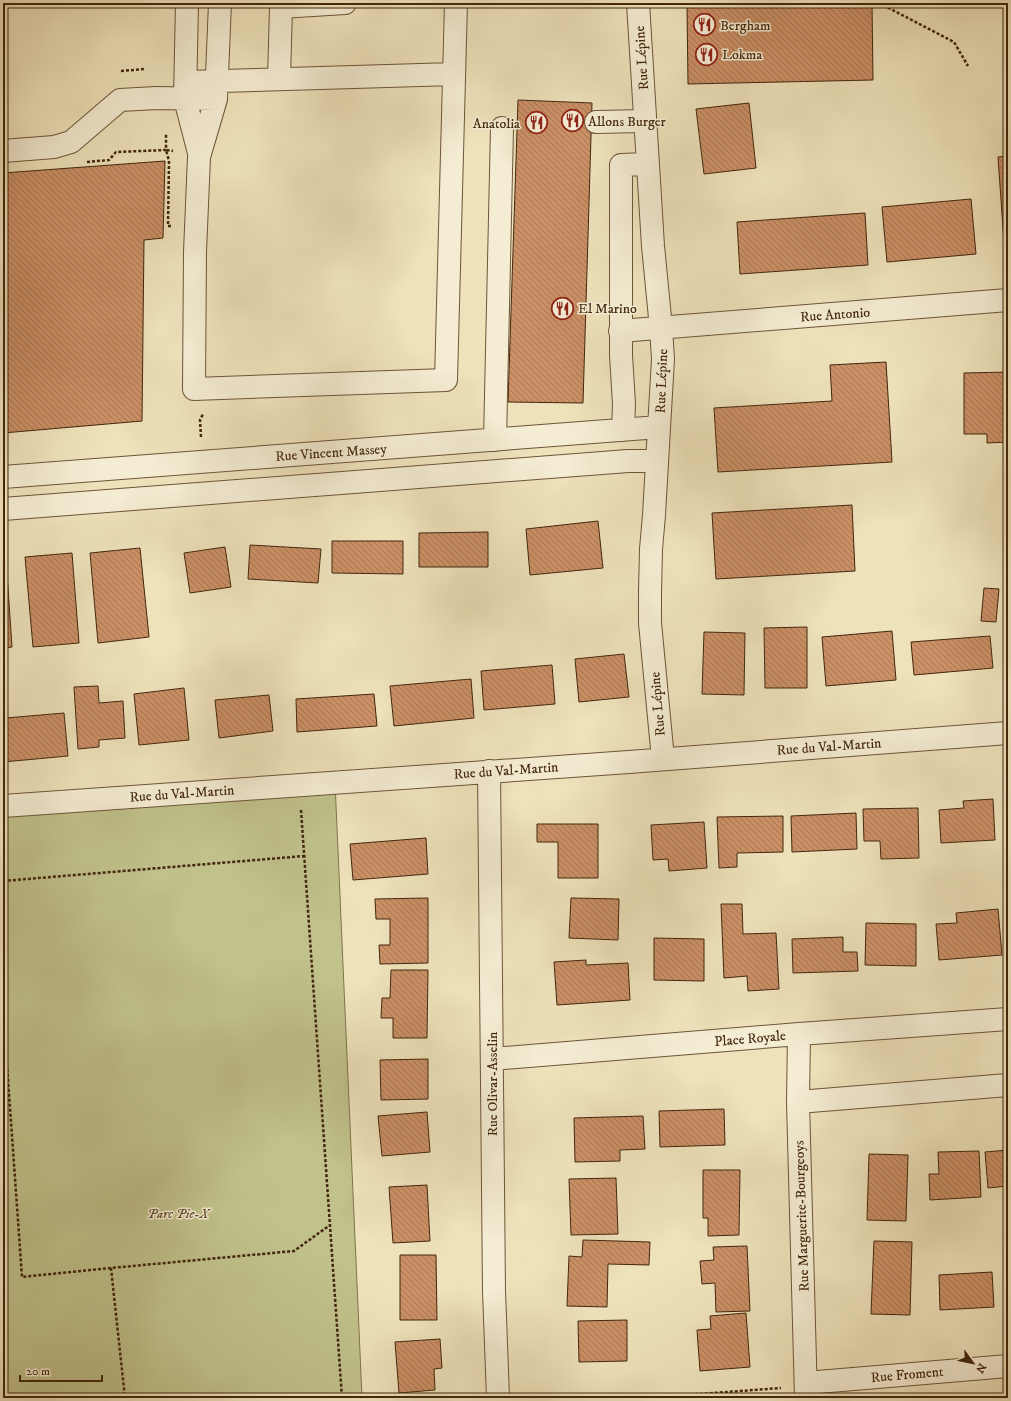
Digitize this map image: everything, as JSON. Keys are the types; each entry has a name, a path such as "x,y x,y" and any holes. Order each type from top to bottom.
{"street":[{"path":"187,3 186,90 199,153"},
{"path":"220,3 216,90 199,153 195,252 194,389 446,380 456,3"},
{"path":"280,79 281,7 344,3"},
{"name":"Rue Lépine","path":"638,3 647,164 663,359 651,549 650,592 650,623 663,759"},
{"path":"3,151 54,147 71,142 120,100 156,98 186,90 216,90 280,79 454,74"},
{"path":"596,122 645,121"},
{"path":"495,440 502,128"},
{"path":"623,430 624,404 620,331 621,165 647,164"},
{"path":"621,250 653,246"},
{"name":"Rue Antonio","path":"620,331 1008,300"},
{"name":"Rue Vincent Massey","path":"3,477 659,427"},
{"path":"3,509 628,461 657,461"},
{"name":"Rue du Val-Martin","path":"3,806 1008,733"},
{"name":"Rue Olivar-Asselin","path":"489,771 494,1291 498,1398"},
{"name":"Place Royale","path":"492,1059 800,1034 1008,1020"},
{"name":"Rue Marguerite-Bourgeoys","path":"800,1034 798,1102 800,1390"},
{"path":"798,1102 1008,1085"},
{"name":"Rue Froment","path":"800,1390 1008,1366"}],"path":[{"path":"879,3 954,42 968,66"},
{"path":"121,71 145,70"},
{"path":"166,130 166,150 169,161 168,226 175,226"},
{"path":"87,162 109,160 116,152 166,150"},
{"path":"200,420 201,442"},
{"path":"299,784 342,1398"},
{"path":"3,881 304,856"},
{"path":"3,1009 22,1277 294,1251 331,1224"},
{"path":"111,1268 125,1398"},
{"path":"645,1398 800,1390"}],"green space":[{"name":"Parc Pie-X","path":"335,782 362,1398 3,1398 3,806"}],"building":[{"path":"872,3 873,80 688,84 687,7"},
{"path":"518,100 592,103 583,403 508,402"},
{"path":"749,103 756,168 704,174 696,109"},
{"path":"1008,156 1008,243 1004,243 998,157"},
{"path":"165,161 163,238 144,240 142,421 3,433 3,173"},
{"path":"971,199 976,254 887,262 882,207"},
{"path":"865,213 868,265 740,274 737,222"},
{"path":"886,362 892,462 718,472 714,408 832,401 830,365"},
{"path":"1008,372 1008,442 987,443 987,434 964,434 964,373"},
{"path":"852,505 855,571 716,579 712,513"},
{"path":"598,521 603,568 530,575 526,529"},
{"path":"488,532 488,567 419,567 419,533"},
{"path":"332,541 403,541 403,574 332,573"},
{"path":"250,545 321,549 318,583 248,579"},
{"path":"225,547 231,587 190,593 184,553"},
{"path":"140,548 149,637 98,643 90,553"},
{"path":"72,553 79,643 33,647 25,557"},
{"path":"3,559 6,559 12,647 3,648"},
{"path":"984,588 999,589 996,622 981,621"},
{"path":"807,627 807,688 765,688 764,628"},
{"path":"892,631 896,680 826,686 822,637"},
{"path":"704,632 745,633 744,695 702,694"},
{"path":"990,636 993,668 914,675 911,642"},
{"path":"624,654 629,697 579,702 575,659"},
{"path":"552,665 555,704 484,710 481,671"},
{"path":"471,679 474,718 394,726 390,686"},
{"path":"98,686 99,703 123,701 125,738 99,740 99,747 78,749 74,687"},
{"path":"3,688 6,718 64,713 68,756 3,762"},
{"path":"184,688 189,740 139,745 134,694"},
{"path":"374,694 377,726 297,732 296,699"},
{"path":"269,695 273,731 219,738 215,700"},
{"path":"993,799 995,840 941,843 939,810 964,808 963,801"},
{"path":"918,808 919,858 881,859 880,841 864,841 863,809"},
{"path":"856,813 857,849 792,852 791,816"},
{"path":"783,816 783,852 737,853 737,867 719,868 717,817"},
{"path":"704,822 707,868 669,871 668,859 653,860 651,825"},
{"path":"537,824 598,824 598,878 558,878 558,842 537,842"},
{"path":"426,838 428,874 353,880 350,844"},
{"path":"428,898 428,963 380,964 379,945 390,945 390,919 376,919 375,899"},
{"path":"571,898 619,899 618,940 569,938"},
{"path":"721,904 742,904 743,934 776,933 779,989 748,991 747,976 724,978"},
{"path":"998,909 1002,955 939,960 936,924 957,923 956,913"},
{"path":"866,923 916,924 916,966 865,965"},
{"path":"843,937 843,952 857,952 858,971 793,973 792,939"},
{"path":"654,938 704,939 704,981 654,980"},
{"path":"586,960 586,965 628,963 630,1000 557,1005 554,962"},
{"path":"391,970 428,970 427,1038 393,1038 393,1018 381,1018 382,998 390,998"},
{"path":"428,1059 428,1099 381,1100 380,1060"},
{"path":"724,1109 725,1145 660,1147 659,1111"},
{"path":"427,1112 430,1152 382,1156 378,1116"},
{"path":"643,1116 645,1149 620,1150 620,1161 575,1162 574,1118"},
{"path":"1008,1150 1008,1186 988,1188 985,1152"},
{"path":"979,1151 981,1197 930,1200 929,1174 939,1174 938,1152"},
{"path":"869,1154 908,1155 906,1221 867,1220"},
{"path":"703,1170 740,1170 739,1235 708,1236 708,1218 703,1218"},
{"path":"616,1178 618,1234 571,1235 569,1179"},
{"path":"427,1185 430,1241 393,1243 389,1187"},
{"path":"583,1240 650,1242 649,1265 608,1264 607,1307 567,1306 569,1256 582,1257"},
{"path":"874,1241 912,1242 910,1315 871,1314"},
{"path":"747,1246 750,1311 716,1312 715,1283 702,1284 700,1261 714,1260 713,1247"},
{"path":"400,1255 436,1255 437,1320 400,1320"},
{"path":"992,1272 994,1307 940,1310 939,1275"},
{"path":"746,1313 750,1367 700,1371 697,1330 711,1329 710,1316"},
{"path":"627,1320 627,1361 579,1362 578,1321"},
{"path":"440,1339 442,1368 434,1369 435,1390 399,1393 395,1342"}],"place":[{"name":"Bergham","path":"704,25"},
{"name":"Lokma","path":"707,54"},
{"name":"Allons Burger","path":"573,121"},
{"name":"Anatolia","path":"536,123"},
{"name":"El Marino","path":"562,308"}]}
